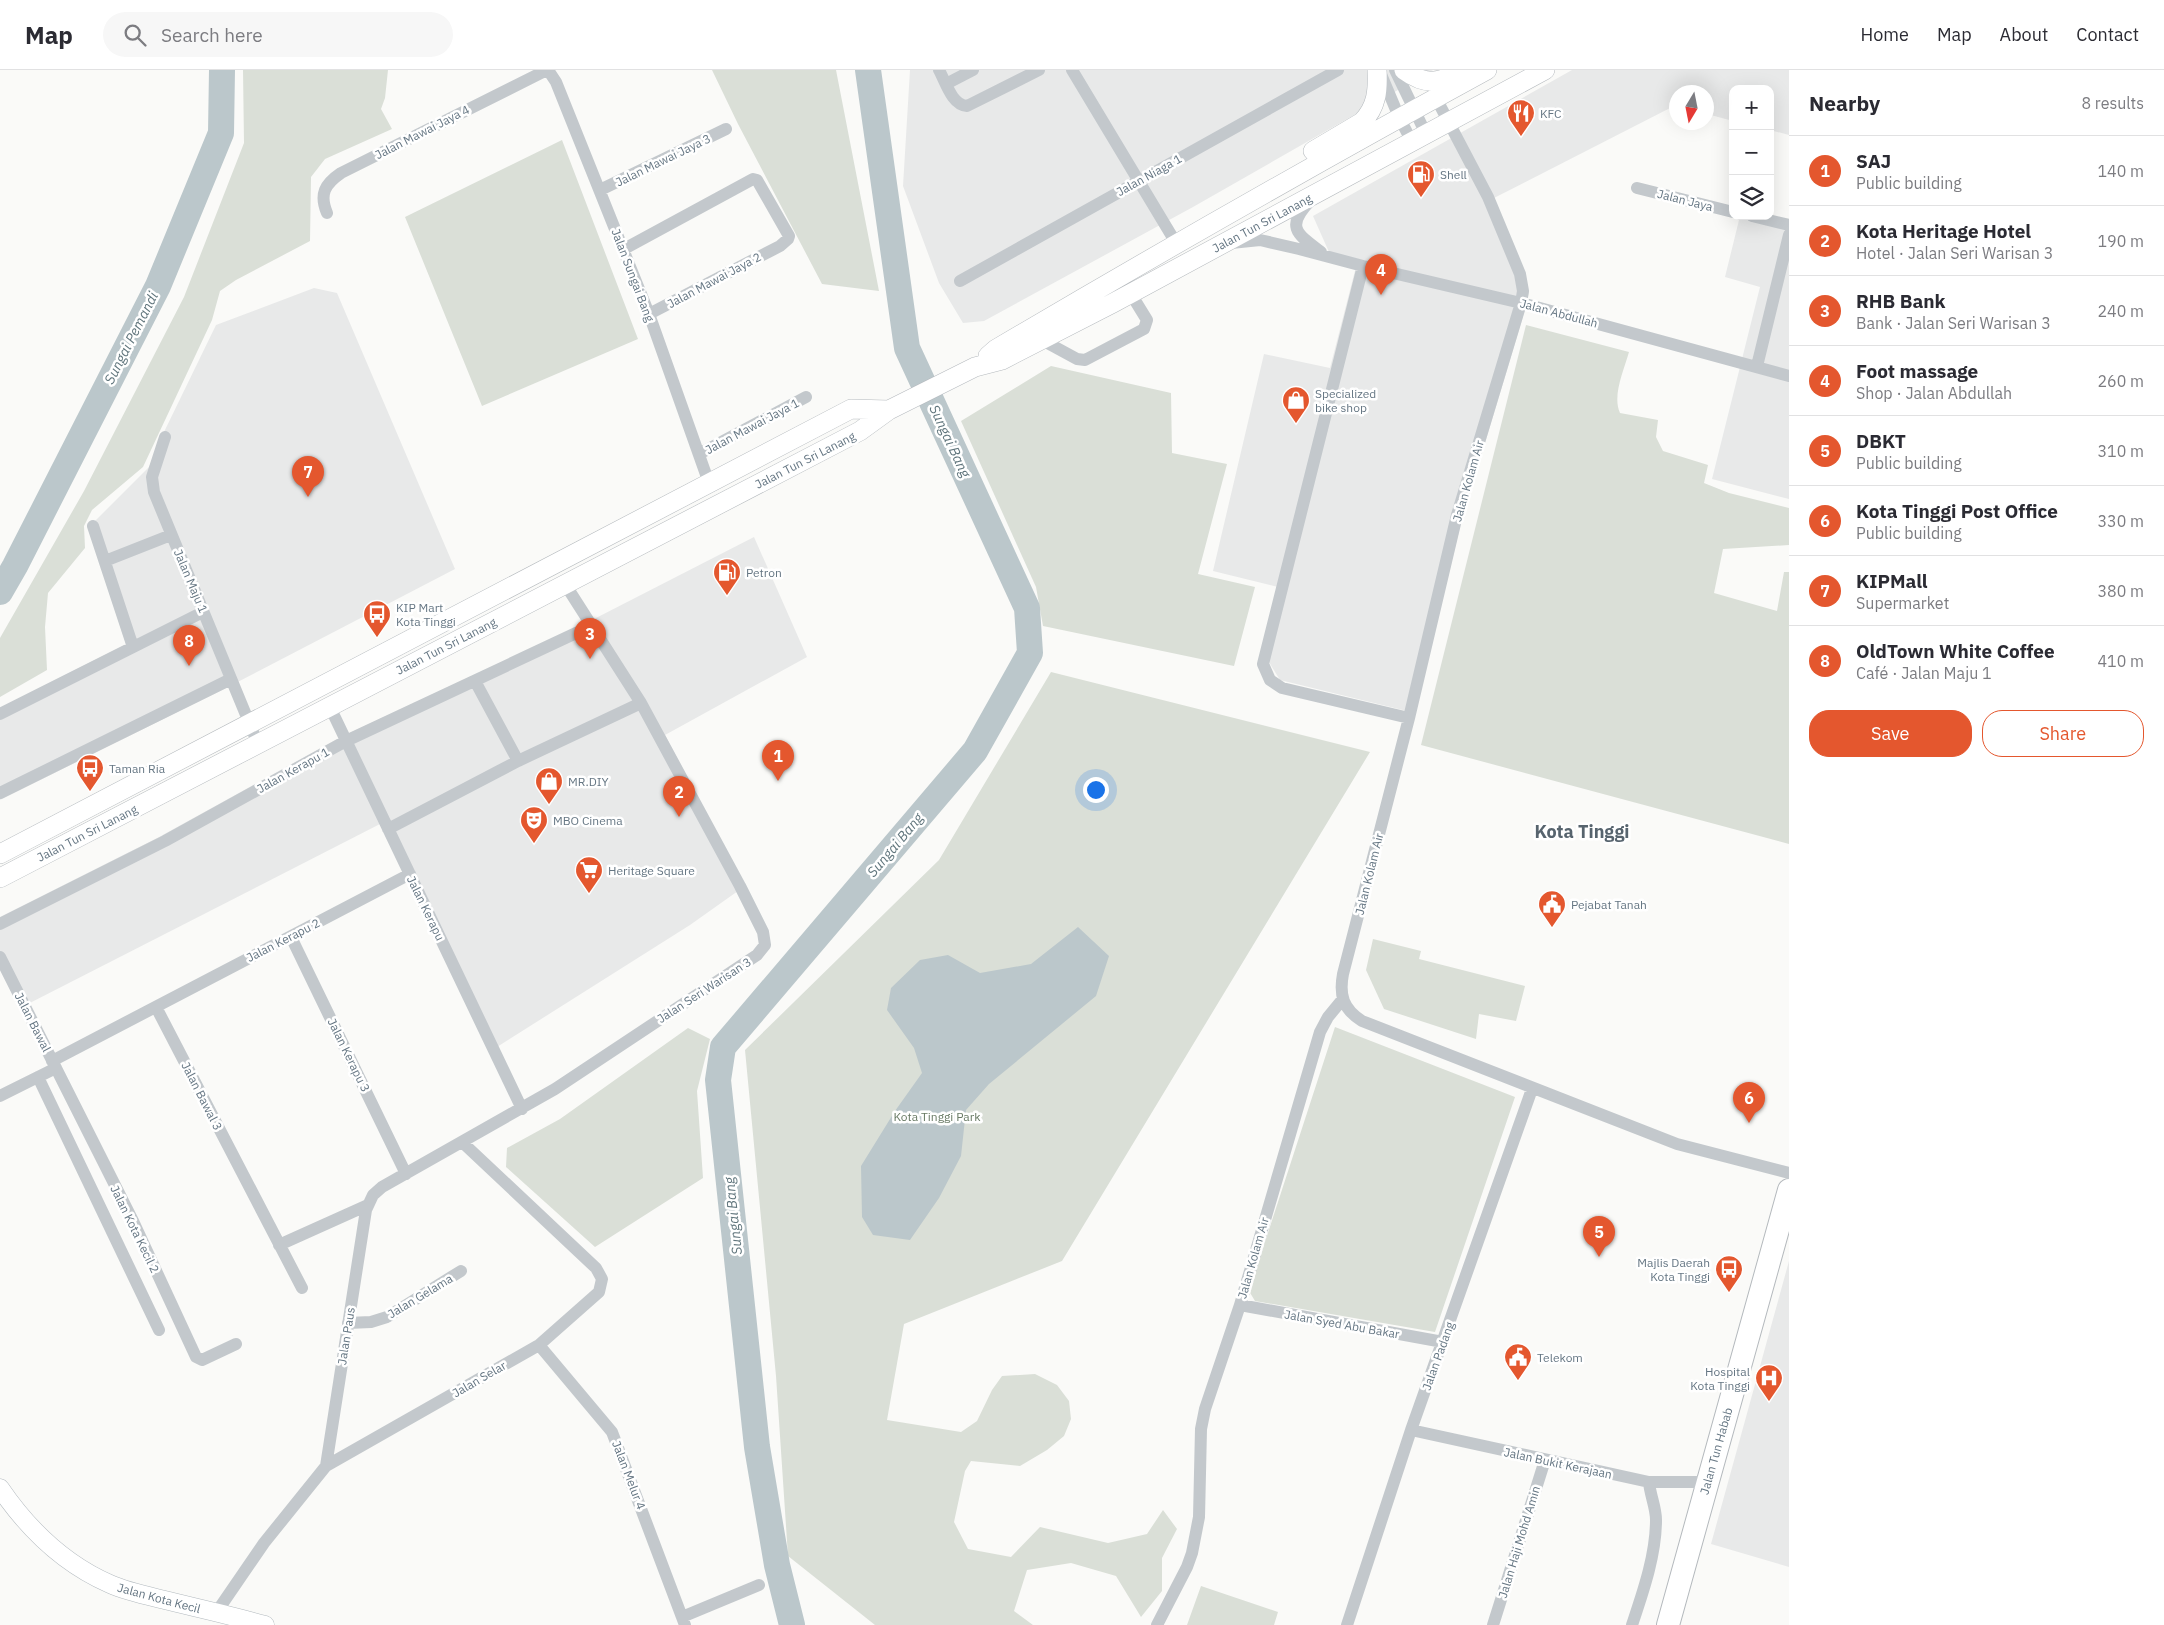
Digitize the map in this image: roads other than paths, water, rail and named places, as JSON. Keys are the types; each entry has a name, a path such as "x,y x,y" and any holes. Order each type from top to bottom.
{"highway":[{"name":"Jalan Tun Habab","path":"1668,1625 1789,1190"}],"main road":[{"path":"1259,196 1273,175 1350,129 1368,116 1376,99 1378,70"},
{"path":"1404,70 1420,80 1434,82 1468,70"},
{"name":"Jalan Tun Sri Lanang","path":"975,367 996,349 1176,243 1487,70"},
{"name":"Jalan Tun Sri Lanang","path":"0,878 860,431 889,410 975,367 1002,360 1131,294 1545,70"},
{"name":"Jalan Tun Sri Lanang","path":"0,854 851,409 889,410"}],"street":[{"name":"Jalan Sungai Bang","path":"547,70 556,82 624,249 709,483"},
{"name":"Jalan Mawai Jaya 4","path":"326,213 322,200 324,188 341,173 547,70"},
{"path":"940,70 958,104 968,106 1038,70"},
{"path":"946,84 973,70"},
{"path":"1072,70 1176,243"},
{"name":"Jalan Niaga 1","path":"960,281 1338,70"},
{"path":"1378,70 1419,138"},
{"path":"1395,70 1406,114"},
{"name":"Jalan Kolam Air","path":"1157,1625 1187,1567 1192,1553 1199,1517 1201,1429 1205,1409 1240,1305 1320,1032 1342,1000 1340,991 1343,974 1409,718 1457,515 1521,302 1523,291 1520,274 1488,197 1436,98"},
{"name":"Jalan Mawai Jaya 3","path":"600,190 726,129"},
{"name":"Jalan Mawai Jaya 2","path":"624,249 755,179 789,236 780,246 649,314"},
{"name":"Jalan Abdullah","path":"1326,256 1300,236 1295,223 1298,213 1328,188"},
{"name":"Jalan Jaya","path":"1637,188 1729,211"},
{"path":"1768,220 1789,225"},
{"path":"1757,366 1789,235"},
{"name":"Jalan Abdullah","path":"1218,246 1260,240 1521,302 1789,376"},
{"path":"1363,266 1262,664 1270,680 1282,688 1409,718"},
{"path":"1042,340 1077,359 1088,359 1144,329 1147,320 1131,294"},
{"name":"Jalan Mawai Jaya 1","path":"699,454 806,397"},
{"name":"Jalan Maju 1","path":"165,437 152,482 154,492 258,744"},
{"path":"93,526 134,647"},
{"path":"105,562 171,535"},
{"name":"Jalan Seri Warisan 3","path":"368,1205 378,1190 522,1109 758,955 765,945 763,932 744,894 641,702 565,584"},
{"path":"0,714 203,612"},
{"name":"Jalan Kerapu 1","path":"0,924 165,841 346,741 591,626"},
{"path":"0,793 231,679"},
{"path":"475,681 518,761"},
{"path":"388,829 518,761 641,702"},
{"name":"Jalan Kerapu","path":"330,706 522,1109"},
{"name":"Jalan Kerapu 2","path":"156,1007 410,874"},
{"name":"Jalan Kerapu 3","path":"291,937 406,1174"},
{"name":"Jalan Bawal","path":"0,957 54,1065"},
{"path":"1342,1000 1352,1015 1362,1021 1532,1088 1677,1144 1789,1173"},
{"path":"0,1096 38,1077 54,1065 156,1007"},
{"name":"Jalan Bawal 3","path":"156,1007 302,1288"},
{"name":"Jalan Kota Kecil 2","path":"54,1065 132,1220 196,1357 202,1360 236,1344"},
{"path":"38,1077 159,1330"},
{"name":"Jalan Padang","path":"1346,1625 1411,1430 1444,1342 1532,1088"},
{"name":"Jalan Selar","path":"216,1612 264,1543 326,1466 539,1345 595,1297 601,1286 600,1273 462,1142"},
{"path":"279,1245 368,1205"},
{"name":"Jalan Paus","path":"326,1466 368,1205"},
{"name":"Jalan Gelama","path":"348,1323 371,1322 387,1317 462,1271"},
{"name":"Jalan Syed Abu Bakar","path":"1240,1305 1444,1342"},
{"name":"Jalan Melur 4","path":"539,1345 612,1432 683,1621"},
{"name":"Jalan Bukit Kerajaan","path":"1411,1430 1649,1482 1708,1482"},
{"name":"Jalan Haji Mohd Amin","path":"1493,1625 1545,1460"},
{"path":"1632,1625 1650,1562 1656,1525 1649,1482"},
{"name":"Jalan Kota Kecil","path":"0,1488 48,1545 67,1561 88,1574 138,1594 216,1612 254,1624"},
{"path":"683,1621 759,1585"}],"waterway":[{"name":"Sungai Pemandi","path":"0,592 158,286 221,133 222,70"},
{"name":"Sungai Bang","path":"792,1625 777,1565 757,1447 718,1080 723,1047 975,751 1030,653 1027,608 907,348 868,70"}],"place":[{"name":"KFC","path":"1521,137"},
{"name":"Shell","path":"1421,198"},
{"name":"Foot massage","path":"1381,295"},
{"name":"Specialized bike shop","path":"1296,424"},
{"name":"KIPMall","path":"308,497"},
{"name":"Petron","path":"727,596"},
{"name":"KIP Mart Kota Tinggi","path":"377,638"},
{"name":"RHB Bank","path":"590,659"},
{"name":"OldTown White Coffee","path":"189,666"},
{"name":"SAJ","path":"778,781"},
{"name":"Taman Ria","path":"90,792"},
{"name":"MR.DIY","path":"549,805"},
{"name":"Kota Heritage Hotel","path":"679,817"},
{"name":"MBO Cinema","path":"534,844"},
{"name":"Heritage Square","path":"589,894"},
{"name":"Pejabat Tanah","path":"1552,928"},
{"name":"Kota Tinggi Post Office","path":"1749,1123"},
{"name":"DBKT","path":"1599,1257"},
{"name":"Majlis Daerah Kota Tinggi","path":"1729,1293"},
{"name":"Telekom","path":"1518,1381"},
{"name":"Hospital Kota Tinggi","path":"1769,1402"}],"district":[{"name":"Kota Tinggi","path":"1582,831"}],"park label":[{"name":"Kota Tinggi Park","path":"937,1116"}]}
